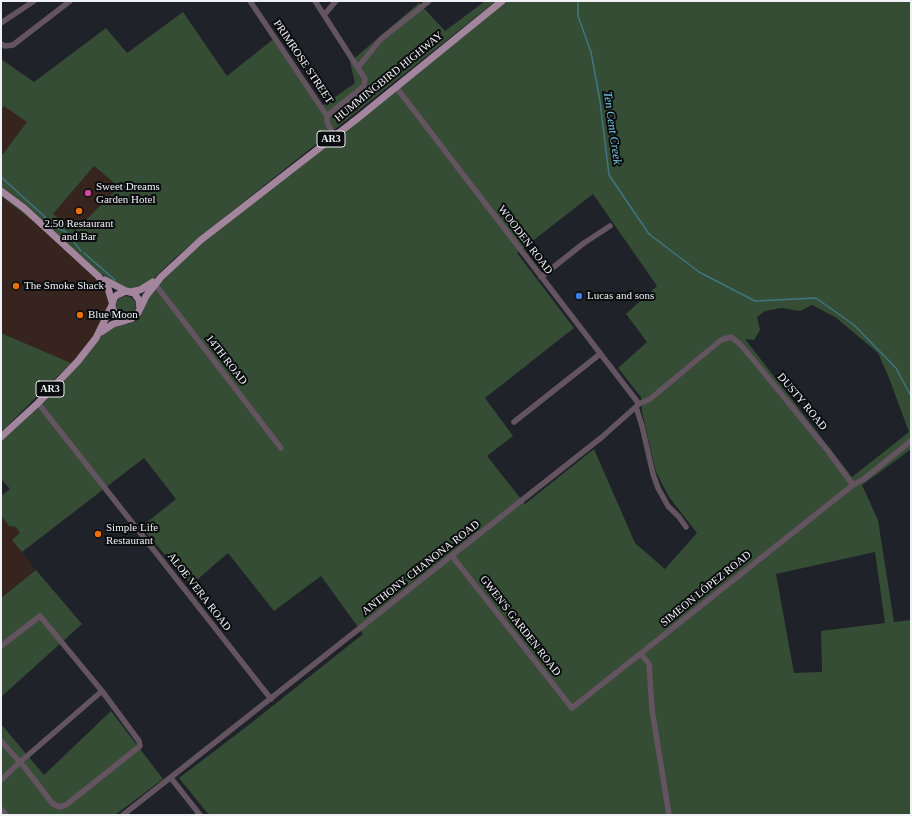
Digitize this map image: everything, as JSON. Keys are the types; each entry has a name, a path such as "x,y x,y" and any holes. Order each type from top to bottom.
{"main road":[{"name":"HUMMINGBIRD HIGHWAY","path":"140,309 154,284 200,240 396,87 502,1"},
{"path":"1,191 24,208 98,276 108,288 115,314 126,320 135,317 140,309 137,296 98,276"},
{"name":"HUMMINGBIRD HIGHWAY","path":"128,292 145,288 161,277"},
{"path":"112,304 117,294 128,292"},
{"name":"AR3","path":"96,338 112,304"},
{"name":"AR3","path":"1,437 38,402 108,326 126,320"}],"street":[{"path":"1,23 34,1"},
{"path":"1,44 5,46 13,45 70,1"},
{"name":"PRIMROSE STREET","path":"250,1 327,116 327,122 334,136"},
{"path":"315,1 365,79 364,86 327,116"},
{"path":"324,15 336,1"},
{"path":"358,67 381,39 429,1"},
{"name":"WOODEN ROAD","path":"396,87 638,406"},
{"path":"541,277 584,243 610,226"},
{"name":"14TH ROAD","path":"154,284 281,448"},
{"name":"ANTHONY CHANONA ROAD","path":"122,815 452,556 602,437 638,406 650,399 721,340 731,337"},
{"name":"DUSTY ROAD","path":"731,337 740,344 756,363 853,484"},
{"path":"514,422 600,354"},
{"name":"ALOE VERA ROAD","path":"38,402 271,699"},
{"path":"638,406 653,474 658,488 668,506 686,527"},
{"name":"SIMEON LÓPEZ ROAD","path":"572,708 853,484 864,479 911,441"},
{"name":"GWEN'S GARDEN ROAD","path":"452,556 572,708"},
{"path":"1,646 40,616 102,691 139,741 140,746 66,804 59,807 52,803 26,769 19,763 1,741"},
{"path":"641,654 649,664 652,709 669,815"},
{"path":"1,780 102,691"},
{"path":"171,778 200,815"},
{"path":"1,809 6,815"}],"shaded area":[{"path":"4,105 28,122 3,155 1,153 1,110"},
{"path":"94,166 119,187 75,231 53,214"},
{"path":"1,196 46,231 104,284 109,300 106,313 100,327 84,350 71,363 1,333"},
{"path":"1,516 9,526 16,527 21,533 13,540 36,570 1,598"}],"green space":[{"path":"485,1 496,1 207,231 175,258 148,284 138,289 127,288 103,275 99,280 46,231 1,196 1,153 3,154 27,122 4,106 1,110 1,59 34,82 106,28 127,53 183,12 227,76 276,37 322,106 355,83 350,62 419,3 445,31","holes":["94,166 119,187 75,231 53,214"]},
{"path":"506,1 911,1 911,454 910,450 862,485 878,520 894,622 911,620 911,815 209,815 179,778 250,724 363,634 321,576 274,611 228,553 191,585 141,527 176,499 144,458 22,552 12,540 20,533 16,527 9,526 1,516 1,496 10,489 1,479 1,441 64,381 102,335 109,329 138,320 143,312 147,300 155,288 180,262 375,104","holes":["593,194 657,286 626,314 647,342 618,368 641,397 642,412 656,472 669,497 697,533 665,569 635,543 594,449 525,504 487,456 513,436 485,398 574,328 517,253","812,305 835,317 878,353 909,432 852,477 745,339 754,340 760,330 757,317 765,311 782,308 800,311","875,552 885,623 821,631 822,672 794,673 776,574"]},
{"path":"122,296 130,296 136,302 136,310 130,316 122,316 116,310 116,302"},
{"path":"1,333 71,363 1,432"},
{"path":"36,570 82,624 1,697 1,598"},
{"path":"111,711 163,779 115,815 1,815 1,724 44,775"}],"waterway":[{"name":"Ten Cent Creek","path":"578,1 578,16 591,52 600,101 609,175 649,234 699,272 755,301 816,298 854,325 896,368 911,396"},
{"path":"1,177 56,227 66,232 81,251"},
{"path":"84,253 115,280"}],"place":[{"name":"Sweet Dreams Garden Hotel","path":"88,193"},
{"name":"2.50 Restaurant and Bar","path":"79,211"},
{"name":"The Smoke Shack","path":"16,286"},
{"name":"Lucas and sons","path":"579,296"},
{"name":"Blue Moon","path":"80,315"},
{"name":"Simple Life Restaurant","path":"98,534"}]}
